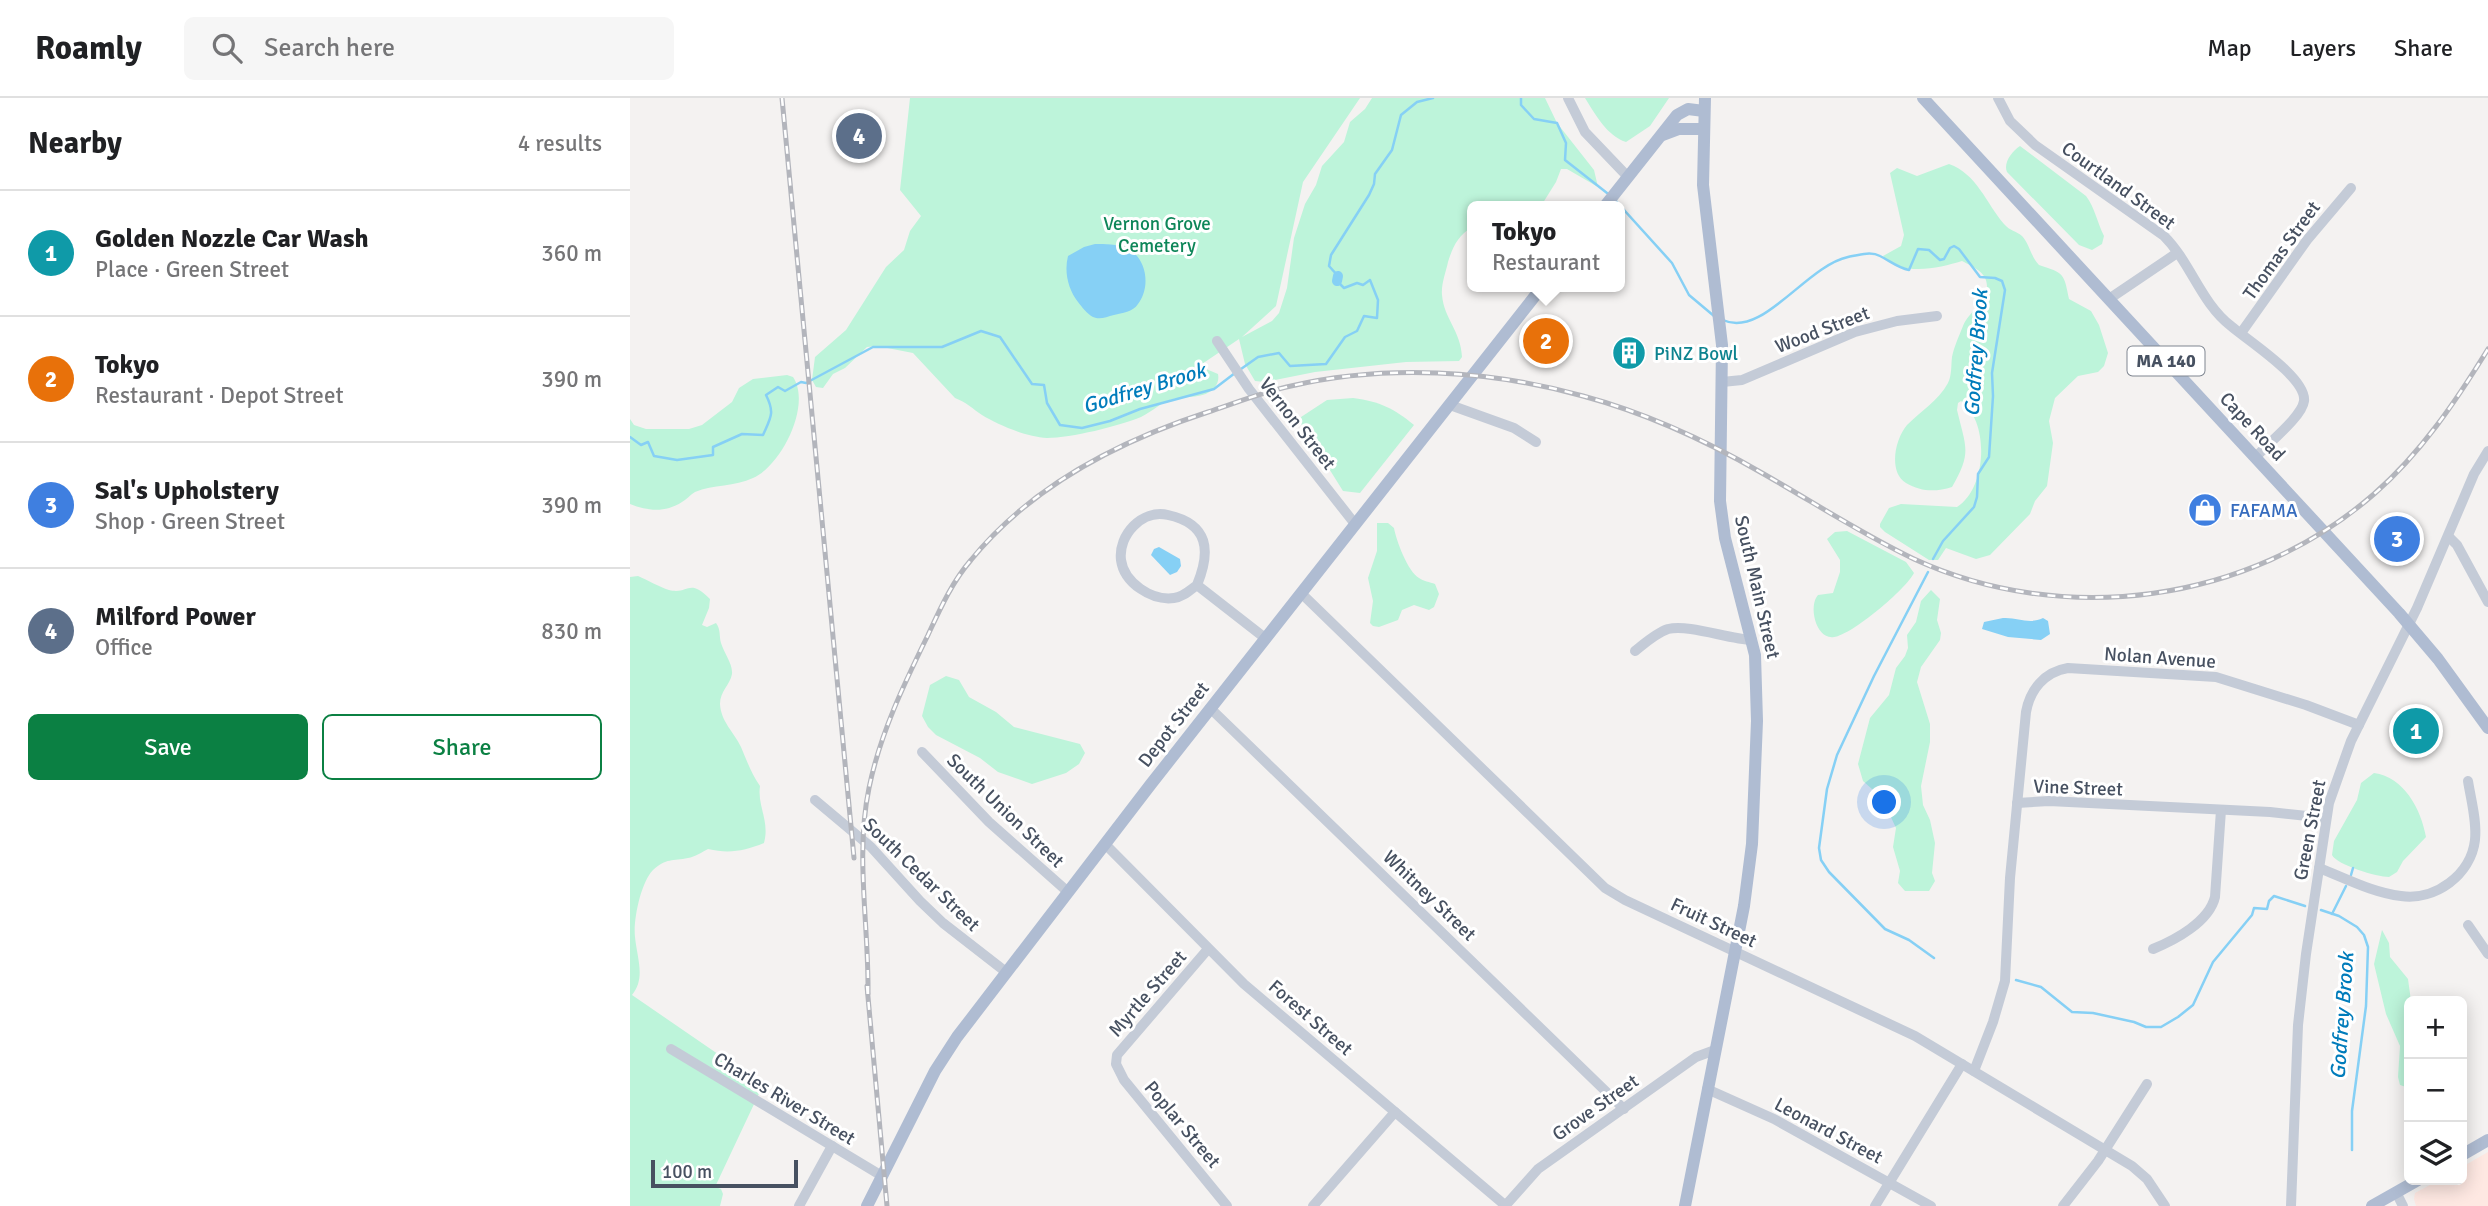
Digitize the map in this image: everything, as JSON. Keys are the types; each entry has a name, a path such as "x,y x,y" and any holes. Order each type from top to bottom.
{"main road":[{"path":"1609,201 1692,98"},
{"name":"Cape Road","path":"1923,98 2409,624 2488,728"},
{"path":"1676,115 1704,105"},
{"name":"South Main Street","path":"1685,1206 1744,906 1752,844 1757,696 1756,661 1752,640 1725,538 1721,510 1721,329 1703,185 1704,105"},
{"path":"1660,137 1675,130 1703,129"},
{"name":"Depot Street","path":"867,1206 943,1057 1210,708 1538,292"},
{"path":"2467,1152 2488,1140"},
{"path":"2372,1206 2409,1185"}],"street":[{"path":"1569,98 1585,132 1628,177"},
{"name":"Courtland Street","path":"1998,98 2010,121 2029,141 2160,233 2178,253 2215,311 2298,383 2304,397 2298,413 2256,457"},
{"name":"Thomas Street","path":"2241,334 2308,240 2351,188"},
{"path":"2109,299 2178,253"},
{"name":"Wood Street","path":"1721,382 1742,380 1863,330 1897,321 1937,316"},
{"name":"Vernon Street","path":"1217,341 1237,372 1355,524"},
{"path":"1450,405 1514,428 1535,442"},
{"name":"Green Street","path":"2291,1206 2297,1035 2326,818 2340,767 2449,537 2472,479 2488,452"},
{"path":"1164,513 1192,524 1205,544 1204,569 1197,585 1180,596 1168,598 1150,594 1135,586 1125,574 1121,561 1122,548 1132,527 1144,517 1164,513"},
{"path":"2449,537 2457,545 2488,602"},
{"path":"1197,585 1265,638"},
{"name":"Fruit Street","path":"1301,593 1601,884 1625,900 1893,1025 1962,1064 2144,1175 2165,1206"},
{"path":"1635,651 1661,632 1676,628 1752,640"},
{"name":"Nolan Avenue","path":"2017,803 2027,708 2031,695 2040,682 2056,671 2072,668 2210,676 2306,705 2359,725"},
{"name":"Whitney Street","path":"1210,708 1624,1109"},
{"name":"South Union Street","path":"922,752 989,822 1068,892"},
{"path":"2319,868 2399,896 2419,896 2442,887 2462,871 2473,849 2475,825 2468,781"},
{"name":"South Cedar Street","path":"815,800 871,847 943,923 1006,972"},
{"name":"Vine Street","path":"1974,1071 2004,987 2017,803 2049,801 2326,818"},
{"path":"2153,949 2176,937 2210,911 2215,897 2221,810"},
{"name":"Forest Street","path":"1105,844 1244,984 1506,1205 1521,1206"},
{"path":"2468,925 2488,954"},
{"name":"Myrtle Street","path":"1116,1062 1117,1055 1130,1038 1208,949"},
{"name":"Charles River Street","path":"671,1049 882,1176"},
{"name":"Grove Street","path":"1506,1205 1538,1169 1700,1055 1715,1050"},
{"name":"Poplar Street","path":"1116,1062 1124,1080 1227,1206"},
{"path":"1875,1206 1962,1064"},
{"path":"2063,1206 2105,1150 2147,1084"},
{"name":"Leonard Street","path":"1707,1089 1774,1119 1931,1206"},
{"path":"1313,1206 1395,1112"},
{"path":"799,1206 832,1146"},
{"path":"2396,1192 2403,1206"}],"shaded area":[{"path":"2488,1152 2488,1206 2416,1206 2415,1193 2430,1185 2467,1185 2467,1164"}],"green space":[{"name":"Vernon Grove Cemetery","path":"910,98 1360,98 1303,182 1276,306 1242,337 1272,321 1279,313 1287,288 1294,238 1305,204 1316,185 1322,166 1344,142 1350,122 1365,109 1372,98 1545,98 1557,123 1594,170 1598,187 1567,169 1561,169 1544,201 1467,201 1467,231 1454,246 1442,287 1443,303 1461,348 1462,357 1459,361 1406,362 1315,372 1265,382 1255,381 1245,364 1239,339 1199,366 1218,374 1216,385 1210,392 1169,400 1141,417 1108,428 1047,438 1022,433 996,423 955,398 913,353 877,346 867,347 845,368 833,374 823,388 816,387 812,380 815,357 846,330 886,267 904,250 910,231 921,216 900,190"},
{"path":"1585,98 1669,98 1650,126 1626,142 1607,130"},
{"path":"2020,146 2086,196 2104,236 2102,244 2092,250 2079,245 2007,172 2009,158"},
{"path":"1949,164 1974,182 2004,224 2024,239 2039,265 2062,275 2069,299 2091,311 2099,325 2108,353 2104,366 2098,372 2078,376 2055,398 2049,421 2053,443 2047,486 2035,501 2030,514 1990,555 1976,559 1946,548 1938,560 1929,560 1885,532 1880,524 1889,508 1901,504 1957,507 1967,498 1974,485 1979,471 1980,439 1977,424 1961,401 1957,410 1965,442 1965,457 1952,487 1929,490 1906,483 1897,471 1895,455 1899,438 1907,425 1934,401 1948,383 1957,342 1966,321 1984,298 1987,286 1985,277 1979,270 1962,261 1932,268 1911,269 1891,263 1883,256 1901,246 1904,235 1890,173 1897,168 1917,176"},
{"path":"787,375 793,377 798,389 796,418 783,448 764,471 746,481 695,492 669,508 650,509 630,504 630,419 634,425 646,429 689,429 702,425 732,402 739,388 753,379"},
{"path":"1353,398 1386,407 1414,425 1360,493 1343,491 1298,419 1327,400"},
{"path":"1377,523 1388,523 1394,528 1400,548 1415,575 1435,584 1439,594 1434,607 1429,610 1414,605 1402,610 1398,620 1379,627 1370,623 1373,601 1368,578 1377,551"},
{"path":"1847,531 1906,562 1914,573 1901,589 1865,620 1842,634 1828,637 1818,628 1814,614 1815,600 1818,595 1833,593 1840,572 1840,560 1827,539 1835,532"},
{"path":"638,576 669,590 697,589 710,599 702,625 707,627 716,623 732,670 731,678 720,699 721,710 760,786 765,821 764,843 736,851 708,849 693,857 658,866 645,883 635,921 640,975 632,995 763,1085 715,1187 721,1189 723,1194 720,1206 630,1206 630,577"},
{"path":"1931,590 1940,599 1937,620 1940,640 1921,667 1917,682 1930,724 1930,742 1921,786 1923,805 1930,820 1935,843 1932,873 1935,881 1929,891 1905,891 1898,883 1900,871 1893,847 1896,828 1882,798 1863,781 1858,764 1870,718 1889,695 1896,668 1908,648 1907,635 1916,622 1921,601"},
{"path":"946,676 959,680 969,697 996,712 1014,727 1080,744 1085,753 1079,764 1066,773 1032,784 998,772 980,758 936,735 922,716 930,685"},
{"path":"2374,773 2394,781 2409,796 2420,816 2426,837 2403,861 2397,872 2389,877 2367,873 2335,859 2332,855 2334,841 2357,800 2361,783"},
{"path":"2382,930 2389,943 2390,957 2408,979 2410,996 2404,996 2404,1086 2400,1085 2398,1077 2400,1046 2386,1014 2374,964"}],"water":[{"path":"1095,244 1127,248 1139,259 1146,281 1136,307 1096,318 1078,302 1068,280 1068,256"},
{"path":"1159,547 1180,559 1181,566 1177,572 1170,575 1151,555 1154,549"},
{"path":"2003,618 2033,621 2043,618 2048,621 2050,634 2041,640 2008,637 1982,629 1984,622"}],"waterway":[{"name":"Godfrey Brook","path":"1338,276 1329,266 1331,255 1369,195 1375,174 1392,150 1401,115 1417,102 1433,98"},
{"name":"Godfrey Brook","path":"1521,98 1521,105 1534,119 1557,123 1566,143 1565,160 1607,193"},
{"name":"Godfrey Brook","path":"1625,211 1672,263 1689,295 1714,316"},
{"name":"Godfrey Brook","path":"1723,320 1738,323 1753,319 1769,311 1832,263 1864,254 1876,255 1909,270 1918,249 1929,250 1940,260 1944,259 1954,246 1980,277 2002,281 2005,290 1992,373 1989,457 1978,474 1974,507 1943,541 1933,559"},
{"name":"Godfrey Brook","path":"1337,281 1338,276"},
{"name":"Godfrey Brook","path":"1241,369 1258,357 1279,353 1290,366 1326,364 1345,337 1357,331 1364,316 1377,318 1378,300 1370,280 1363,285 1357,283 1344,288 1337,281"},
{"name":"Godfrey Brook","path":"630,437 641,445 648,442 654,456 677,460 713,455 713,447 742,434 763,435 771,415 766,395 778,387 785,391 801,382 806,383 873,347 942,347 981,331 1000,337 1032,384 1044,385 1047,403 1060,425 1082,428 1110,421 1140,409 1214,389 1235,373"},
{"name":"Godfrey Brook","path":"1928,572 1837,755 1827,789 1819,848 1821,860 1829,872 1885,929 1909,940 1934,958"},
{"path":"2351,875 2353,868"},
{"path":"2332,914 2346,886"},
{"name":"Godfrey Brook","path":"2016,980 2041,987 2072,1012 2093,1013 2146,1027 2161,1027 2193,1005 2213,962 2252,915 2254,908 2267,909 2274,896 2305,906"},
{"name":"Godfrey Brook","path":"2321,910 2339,916 2357,927 2364,935 2368,947 2366,1006 2352,1111 2352,1150"}],"railway":[{"path":"782,98 854,858"},
{"path":"868,994 863,839 869,788 879,748 894,710 947,596 964,568 1021,510 1079,469 1142,437 1249,398 1281,388 1327,379 1437,373 1511,380 1583,396 1652,419 1741,461 1914,559 1972,580 2032,593 2093,597 2153,593 2213,581 2270,560 2324,531 2374,494 2407,461 2450,407 2488,349"},
{"path":"867,986 887,1206"}],"place":[{"name":"Milford Power","path":"859,136"},
{"name":"Tokyo","path":"1546,341"},
{"name":"PiNZ Bowl","path":"1629,353"},
{"name":"FAFAMA","path":"2205,510"},
{"name":"Sal's Upholstery","path":"2397,539"},
{"name":"Golden Nozzle Car Wash","path":"2416,731"}]}
